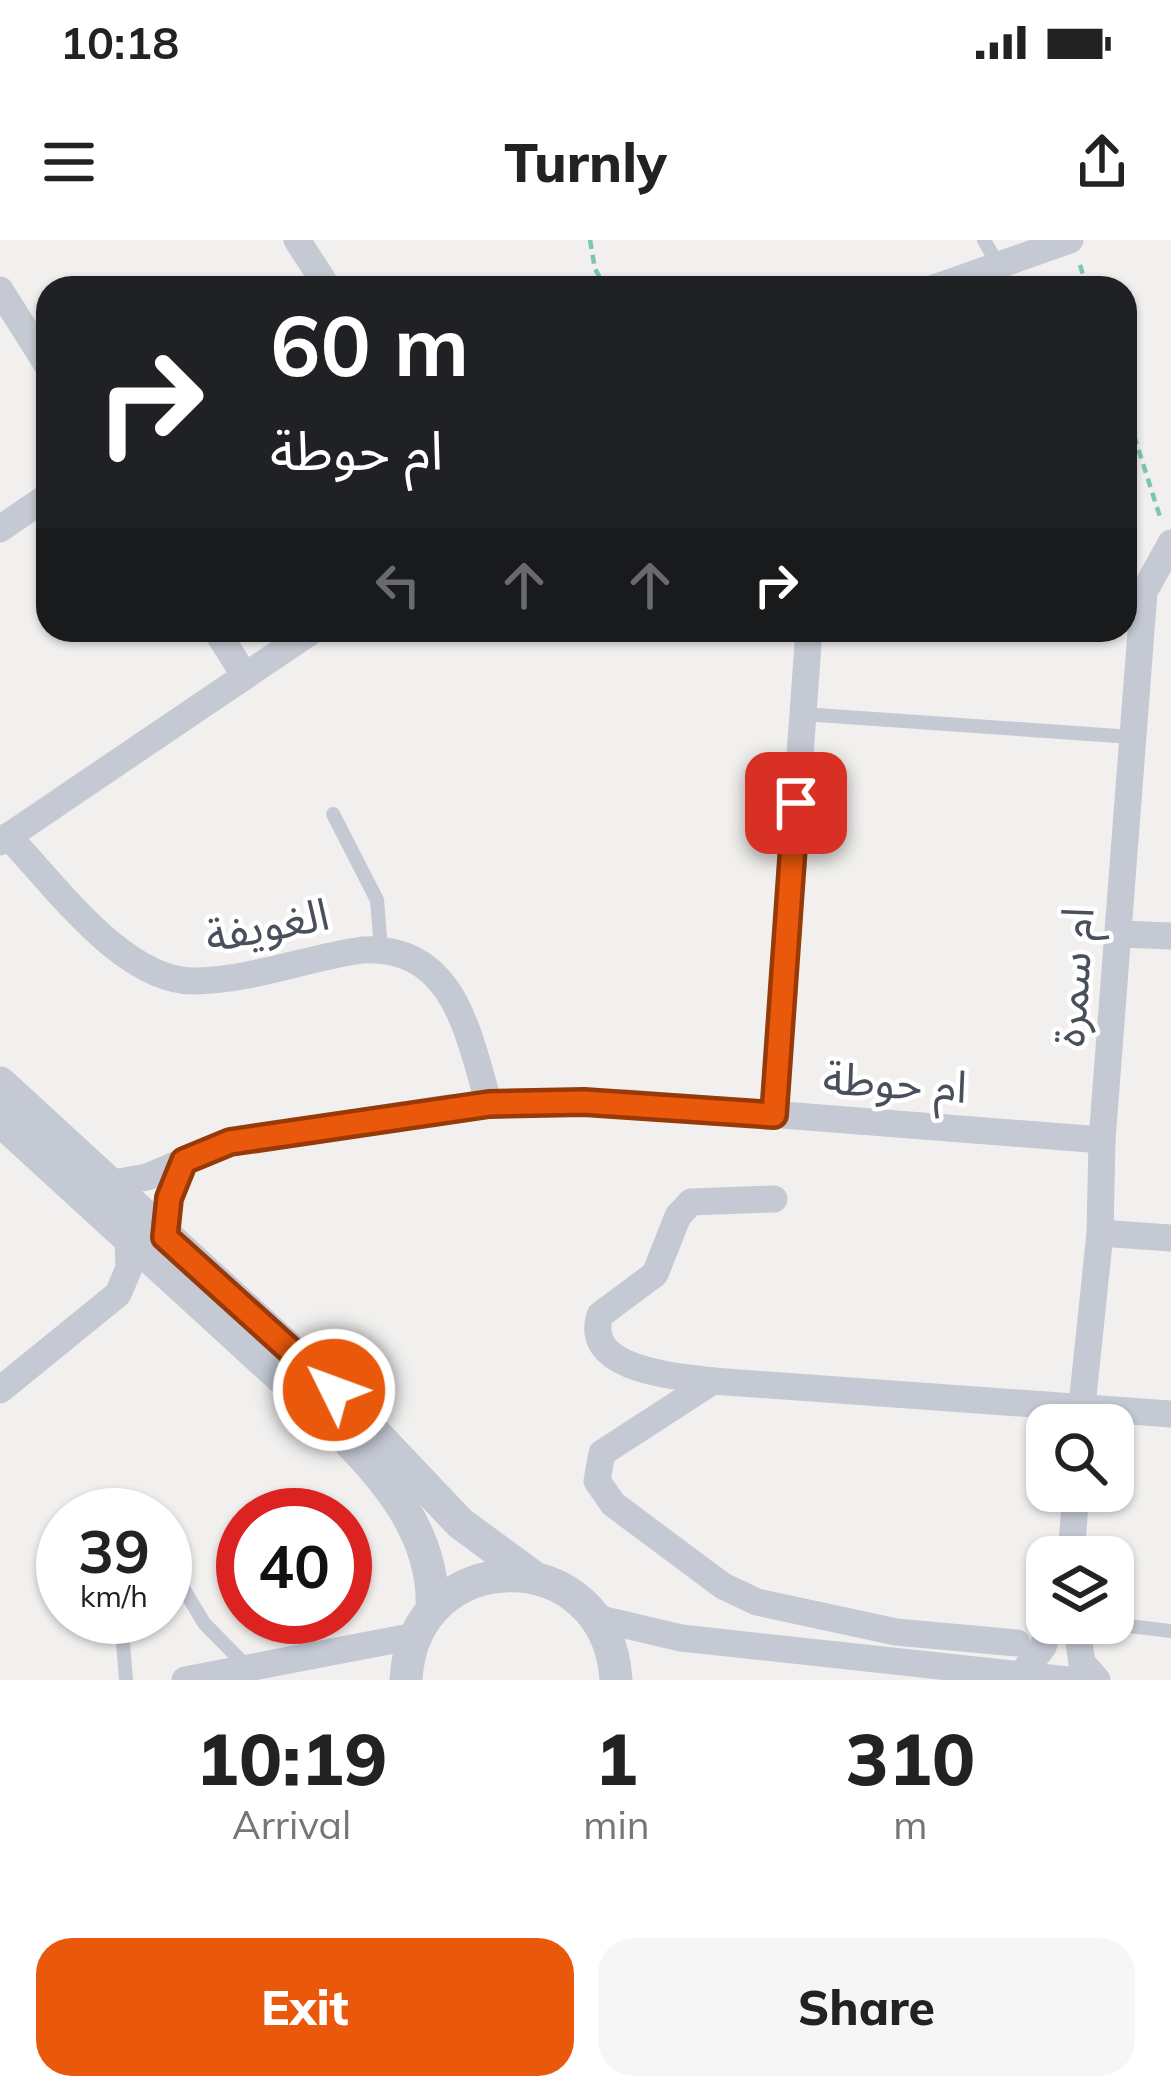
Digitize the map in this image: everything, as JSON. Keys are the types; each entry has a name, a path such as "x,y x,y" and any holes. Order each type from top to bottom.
{"street":[{"path":"297,240 320,276"},
{"path":"967,276 1070,240"},
{"path":"0,290 36,347"},
{"path":"0,529 36,504"},
{"name":"ام سمرة","path":"1082,1404 1100,1233 1102,1140 1144,592 1170,544"},
{"path":"224,642 245,676"},
{"path":"4,839 295,642"},
{"path":"774,1115 808,642"},
{"name":"الغويفة","path":"4,839 125,956 156,975 212,980 381,949"},
{"path":"1119,934 1171,936"},
{"path":"381,949 418,961 445,982 461,1012 489,1104"},
{"path":"0,1082 334,1390 460,1523 536,1578 569,1592 596,1618 610,1647 616,1680"},
{"name":"ام حوطة","path":"107,1184 147,1177 230,1142 489,1104 584,1102 1102,1140"},
{"path":"0,1120 376,1471 422,1541 432,1575 406,1680"},
{"path":"165,1237 169,1198 184,1161"},
{"path":"773,1199 691,1202 678,1216 661,1267 606,1308 597,1324 599,1342 624,1361 652,1372 1026,1411"},
{"path":"1100,1233 1171,1238"},
{"path":"0,1390 118,1294 129,1268 128,1240"},
{"path":"118,1294 180,1288"},
{"path":"713,1381 612,1442 596,1466 597,1481 613,1504 723,1586 794,1612 1017,1643"},
{"path":"1134,1415 1171,1414"},
{"path":"185,1680 423,1623 479,1580 536,1578"},
{"path":"790,1649 794,1612"},
{"path":"596,1618 681,1638 1068,1680"},
{"path":"952,1667 956,1637"},
{"path":"1021,1675 1044,1644"},
{"path":"1079,1644 1082,1663 1097,1680"}],"lane":[{"path":"984,240 998,265"},
{"path":"802,714 1132,737"},
{"path":"333,814 377,900 381,949"},
{"path":"192,1603 204,1623 249,1668"},
{"path":"1134,1627 1171,1631"},
{"path":"123,1644 126,1680"}],"path":[{"path":"590,240 599,276"},
{"path":"1137,444 1170,544"}],"route":[{"path":"334,1390 165,1237 169,1198 184,1161 230,1142 489,1104 629,1103 774,1115 796,803"}]}
